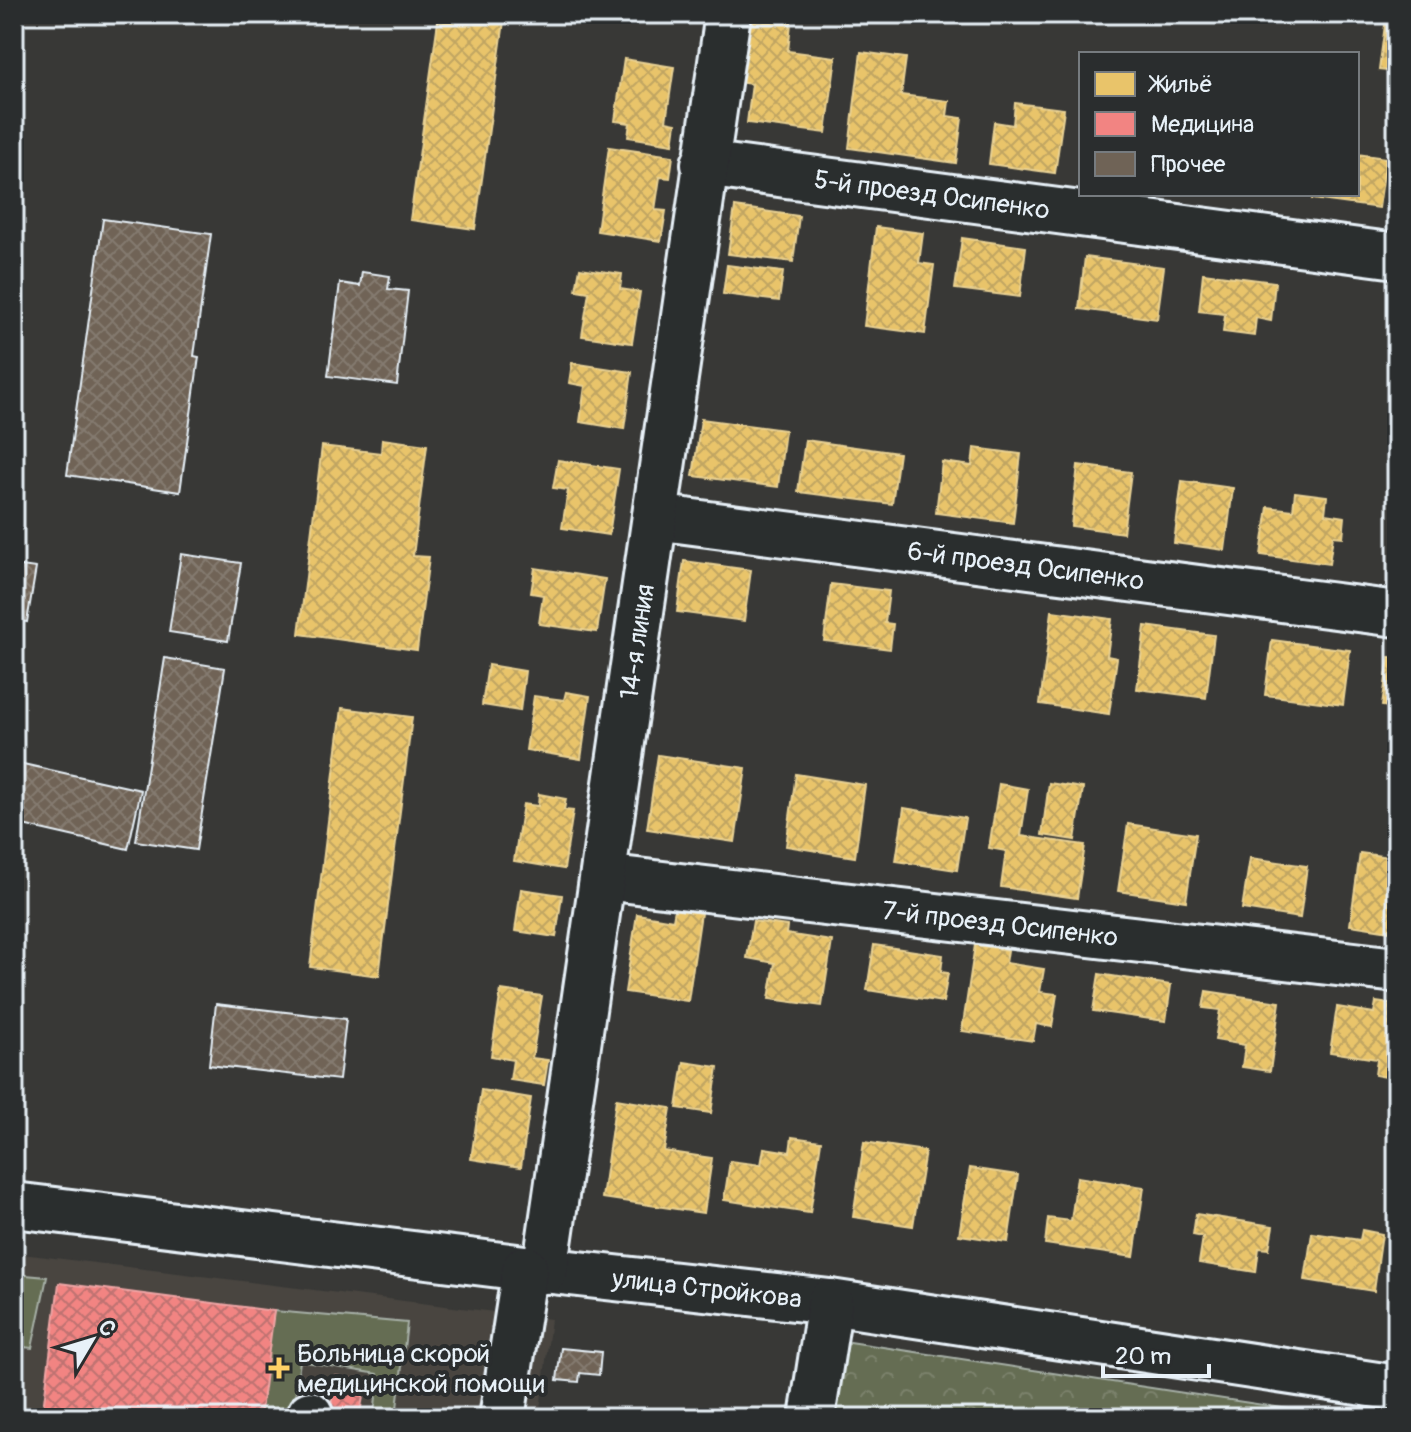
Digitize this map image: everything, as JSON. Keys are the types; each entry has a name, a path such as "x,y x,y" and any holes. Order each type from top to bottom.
{"street":[{"name":"14-я линия","path":"502,1418 535,1270 603,877 728,14"},
{"name":"5-й проезд Осипенко","path":"704,164 1397,256"},
{"name":"6-й проезд Осипенко","path":"655,517 1397,614"},
{"name":"7-й проезд Осипенко","path":"603,877 1397,970"},
{"name":"улица Стройкова","path":"14,1205 535,1270 830,1302 1397,1388"},
{"path":"812,1418 830,1302"}],"shaded area":[{"name":"Больница скорой медицинской помощи","path":"14,1253 551,1319 539,1418 14,1418"}],"green space":[{"path":"14,1274 47,1277 32,1348 14,1346"},
{"path":"274,1311 407,1323 396,1417 399,1418 374,1418 378,1374 300,1361 292,1418 252,1418"},
{"path":"850,1342 1348,1418 829,1418 837,1357"}],"building: Жильё":[{"path":"439,14 505,14 475,229 410,220"},
{"path":"636,14 685,14 684,21"},
{"path":"745,14 792,14 788,51 836,57 826,133 747,123 752,84 736,82"},
{"path":"1385,25 1397,27 1397,72 1379,70"},
{"path":"861,52 906,58 901,95 949,101 947,116 962,118 956,163 849,148"},
{"path":"624,59 674,67 666,121 676,123 673,144 628,137 630,123 615,121"},
{"path":"1015,103 1064,109 1055,173 989,164 994,122 1013,125"},
{"path":"609,147 673,156 670,178 660,177 655,210 666,211 661,241 597,231"},
{"path":"1359,154 1386,158 1379,208 1312,199 1313,196 1359,196"},
{"path":"735,207 799,216 793,262 728,254"},
{"path":"876,227 923,233 919,263 934,265 925,334 864,326"},
{"path":"962,238 1026,247 1020,297 955,289"},
{"path":"1085,257 1164,267 1157,319 1079,309"},
{"path":"727,265 783,272 779,301 723,294"},
{"path":"580,268 622,274 620,289 640,292 632,343 582,336 589,292 576,290"},
{"path":"1203,273 1275,282 1271,321 1256,318 1254,336 1223,332 1225,314 1199,311"},
{"path":"572,363 632,372 624,429 580,422 585,386 569,383"},
{"path":"701,419 785,430 778,487 693,476"},
{"path":"382,439 427,445 413,556 429,557 417,650 299,634 322,446 381,453"},
{"path":"805,440 899,453 892,504 798,492"},
{"path":"974,448 1021,454 1013,523 936,513 942,462 972,466"},
{"path":"558,460 619,469 609,535 562,528 568,490 553,488"},
{"path":"1078,465 1131,472 1123,533 1071,526"},
{"path":"1182,481 1233,488 1225,550 1174,543"},
{"path":"1295,492 1327,496 1325,514 1345,517 1343,537 1333,536 1329,564 1261,555 1268,507 1293,510"},
{"path":"684,561 751,570 744,621 677,612"},
{"path":"535,568 605,579 597,632 539,624 543,595 531,593"},
{"path":"831,584 889,591 885,623 893,624 890,649 824,641"},
{"path":"1052,611 1112,619 1107,656 1117,658 1109,714 1040,704"},
{"path":"1145,626 1214,635 1206,698 1137,689"},
{"path":"1272,640 1350,650 1343,705 1265,695"},
{"path":"1389,657 1397,658 1397,708 1382,706"},
{"path":"488,665 525,671 520,711 482,705"},
{"path":"566,692 590,696 581,759 526,750 534,696 564,700"},
{"path":"342,708 412,717 379,976 310,967"},
{"path":"658,755 746,768 735,842 647,829"},
{"path":"796,774 865,785 855,857 786,846"},
{"path":"1049,783 1083,788 1075,840 1042,835"},
{"path":"999,784 1028,789 1021,836 1085,845 1077,898 1001,887 1006,851 989,848"},
{"path":"539,794 566,799 564,810 573,811 564,869 514,861 523,804 538,806"},
{"path":"904,808 965,818 957,870 896,861"},
{"path":"1128,824 1196,834 1186,901 1118,891"},
{"path":"1360,853 1397,858 1397,932 1350,925"},
{"path":"1250,858 1307,866 1300,918 1242,909"},
{"path":"521,889 562,895 556,937 515,931"},
{"path":"675,909 701,913 688,1001 625,992 637,914 673,920"},
{"path":"753,921 787,926 786,934 832,941 822,1006 769,999 775,963 747,958"},
{"path":"874,945 943,955 941,972 948,973 943,1002 867,990"},
{"path":"975,945 1008,950 1006,963 1044,969 1040,992 1057,994 1052,1027 1036,1024 1033,1041 962,1031"},
{"path":"1099,974 1171,985 1166,1021 1093,1011"},
{"path":"501,990 542,996 532,1058 548,1060 544,1085 510,1080 513,1060 491,1056"},
{"path":"1206,991 1280,1002 1270,1071 1242,1067 1245,1045 1215,1040 1220,1010 1203,1008"},
{"path":"1376,1002 1397,1005 1397,1079 1375,1075 1377,1059 1330,1052 1337,1007 1374,1013"},
{"path":"684,1062 718,1067 711,1113 677,1108"},
{"path":"481,1090 531,1098 521,1167 471,1159"},
{"path":"616,1099 671,1108 664,1151 712,1158 704,1213 602,1198"},
{"path":"792,1137 821,1141 810,1213 724,1200 730,1161 761,1165 764,1148 790,1152"},
{"path":"864,1142 925,1151 913,1226 853,1217"},
{"path":"970,1168 1018,1175 1008,1242 959,1235"},
{"path":"1077,1177 1144,1187 1134,1257 1045,1244 1048,1218 1071,1221"},
{"path":"1196,1214 1273,1226 1269,1249 1259,1248 1256,1272 1199,1263 1203,1237 1193,1235"},
{"path":"1362,1230 1382,1234 1374,1291 1305,1280 1312,1233 1360,1240"}],"building: Медицина":[{"path":"59,1283 274,1311 260,1418 42,1418"},
{"path":"336,1376 366,1381 359,1418 329,1418"}],"building: Прочее":[{"path":"103,219 211,234 194,356 199,357 180,492 67,475"},
{"path":"362,272 390,276 388,289 408,291 397,385 328,376 340,283 360,286"},
{"path":"181,554 241,563 228,641 169,632"},
{"path":"14,565 36,568 27,622 14,620"},
{"path":"165,658 225,668 196,850 136,841"},
{"path":"14,762 141,790 128,849 14,823"},
{"path":"216,1004 346,1019 339,1080 209,1065"},
{"path":"561,1348 601,1352 599,1375 580,1373 579,1382 557,1380"}],"place":[{"name":"Больница скорой медицинской помощи","path":"279,1368"}]}
